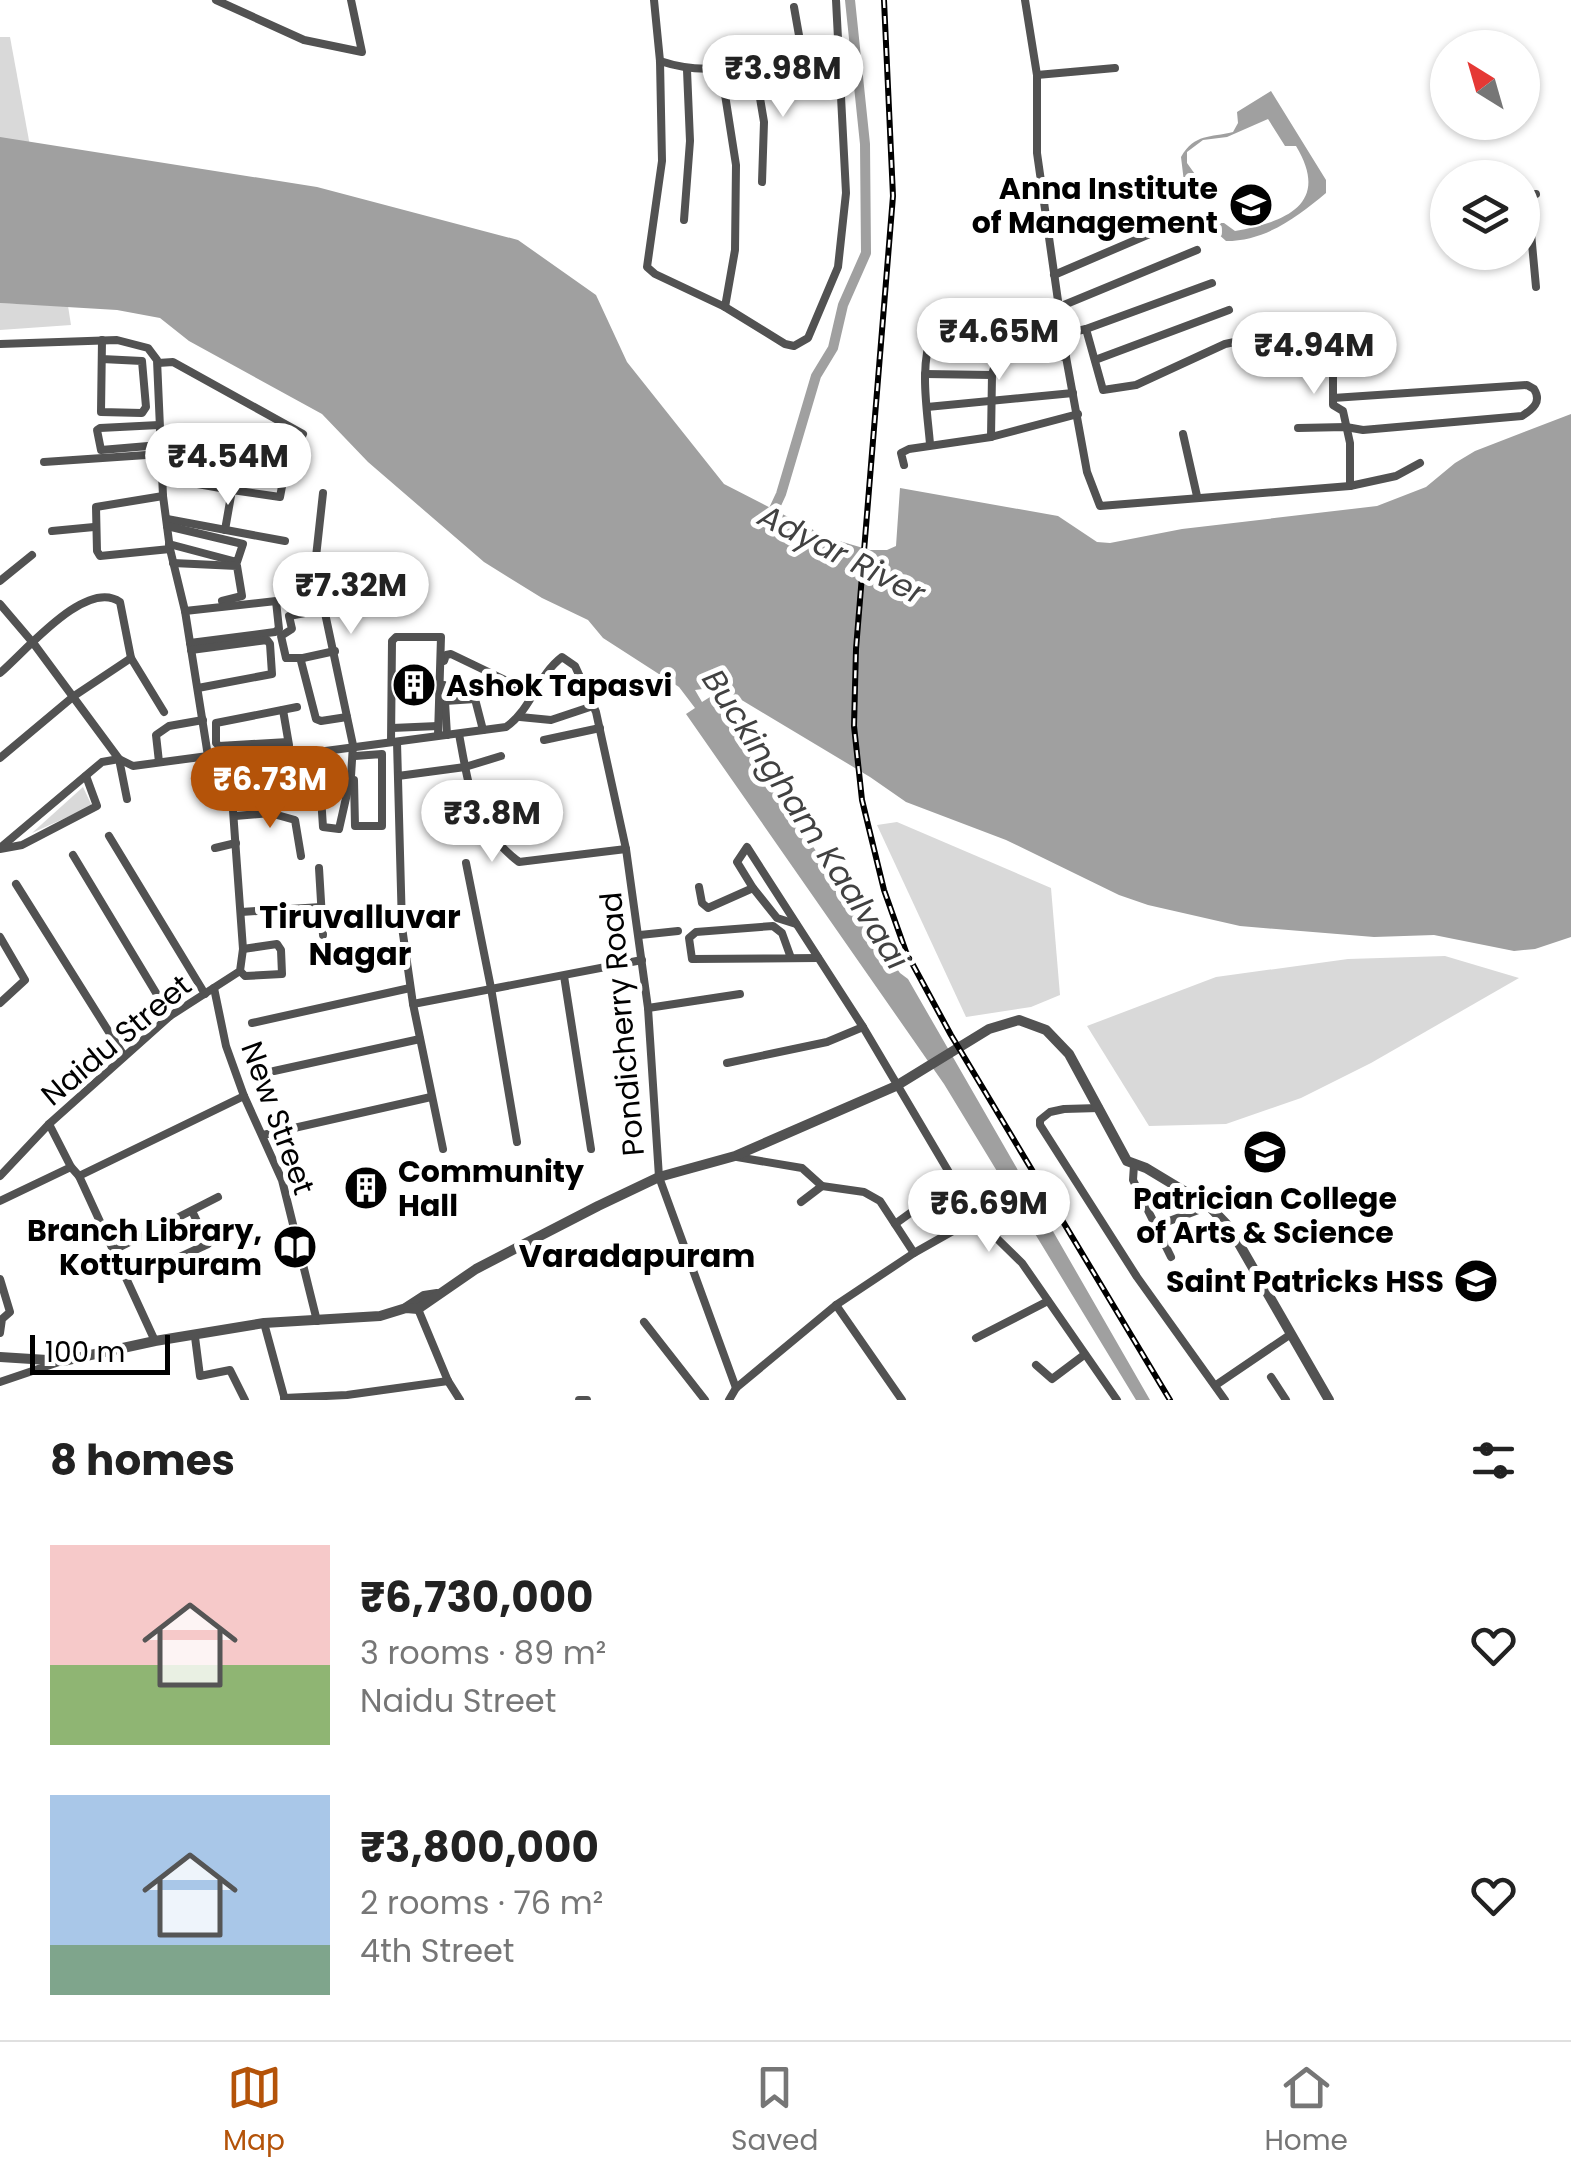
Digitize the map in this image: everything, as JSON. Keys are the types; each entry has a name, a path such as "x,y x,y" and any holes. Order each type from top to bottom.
{"street":[{"path":"216,0 304,40 362,52 351,0"},
{"path":"654,0 662,161 648,266 785,344 802,344 813,329 838,267 846,193 836,0"},
{"path":"1025,0 1036,75 1037,153 1066,357 1087,472 1100,506 1350,486 1396,476 1420,463"},
{"path":"660,61 687,70 722,70 798,46 794,7"},
{"path":"754,62 764,122 762,182"},
{"path":"1036,75 1115,68"},
{"path":"684,220 690,141 687,70"},
{"path":"722,70 736,165 735,250 725,307"},
{"path":"1054,275 1172,224"},
{"path":"1059,307 1197,250"},
{"path":"1534,270 1536,287"},
{"path":"1064,334 1212,283"},
{"path":"1095,360 1229,310"},
{"path":"991,437 992,375 1007,320"},
{"path":"1086,329 1102,390 1136,385 1225,344 1244,340 1284,340 1294,359 1334,360 1332,398 1334,408 1344,412 1350,444 1350,486"},
{"path":"930,444 925,374 933,331 998,351 1066,357"},
{"path":"102,340 101,412 142,413 146,406 142,361 102,359"},
{"path":"0,344 117,340 148,348 158,362 160,447 170,546 208,756"},
{"path":"158,362 174,362 303,434 295,449 160,428 97,430 101,450 160,447 239,452 287,460 282,496 163,478"},
{"path":"925,374 992,375"},
{"path":"1298,428 1382,429 1522,416 1534,408 1536,393 1526,385 1332,398"},
{"path":"927,407 1074,393"},
{"path":"904,465 904,450 991,437 1078,414"},
{"path":"1183,434 1197,496"},
{"path":"44,462 160,447"},
{"path":"225,530 239,452"},
{"path":"322,493 315,566 354,745 353,822 359,828 384,823 382,754 392,742"},
{"path":"164,496 100,504 94,511 100,556 170,546 237,562 242,544 167,522"},
{"path":"167,522 285,542"},
{"path":"52,531 94,527"},
{"path":"0,582 32,555"},
{"path":"173,563 236,565 239,569 240,598 184,608"},
{"path":"299,564 315,566"},
{"path":"0,673 84,601 95,596 116,598 131,658 164,712"},
{"path":"184,608 276,601 279,628 275,632 191,646"},
{"path":"0,604 120,759 127,799"},
{"path":"326,609 289,616 292,629 281,636 286,658 335,651"},
{"path":"441,732 441,637 396,637 392,641 392,742 398,776 402,927 410,988 443,1149"},
{"path":"191,646 267,640 270,644 274,673 198,688"},
{"path":"392,728 460,734 506,727 520,717 534,694 451,654 444,658 441,732"},
{"name":"Pondicherry Road","path":"534,694 552,664 562,657 575,666 600,728 643,935 659,1177 736,1388"},
{"path":"0,758 74,696 131,658"},
{"path":"303,658 316,719 321,722 347,717"},
{"path":"445,701 476,699 482,730"},
{"path":"520,717 551,720 592,706"},
{"path":"297,707 216,724 216,742 219,746 289,746 318,752 441,732"},
{"path":"283,710 289,746"},
{"path":"159,762 156,735 169,726 203,720"},
{"path":"544,740 600,728"},
{"path":"460,734 469,791 480,818 490,838 519,862 626,849"},
{"path":"318,752 322,827 339,829 354,745"},
{"path":"0,849 102,762 120,759 134,766 289,746"},
{"path":"355,756 382,754"},
{"path":"230,755 243,949 240,972 245,976 282,974 278,946 243,949"},
{"path":"398,776 465,767 501,756"},
{"path":"0,849 22,845 98,806 86,776"},
{"path":"480,818 553,798"},
{"path":"234,816 270,812 295,820 300,856"},
{"path":"109,836 205,994"},
{"path":"215,848 236,843"},
{"path":"796,924 777,918 752,888 737,862 747,847 863,1027 976,1218 1022,1263 1117,1400"},
{"path":"73,855 170,1016"},
{"path":"466,862 492,988 517,1142"},
{"path":"319,868 323,935"},
{"path":"16,884 124,1056"},
{"path":"699,887 702,903 708,908 752,888"},
{"path":"241,912 321,908"},
{"path":"791,958 782,933 773,926 696,932 689,938 692,959 818,958"},
{"path":"643,935 678,931"},
{"path":"0,937 24,980 0,1003"},
{"path":"413,1004 642,960"},
{"name":"Naidu Street","path":"0,1176 49,1124 170,1016 240,972"},
{"path":"564,976 591,1148"},
{"name":"New Street","path":"214,988 226,1046 282,1180 316,1321"},
{"path":"252,1022 410,988"},
{"path":"648,1008 740,994"},
{"path":"0,1382 63,1361 156,1341 264,1323 380,1316 412,1308 424,1296 437,1294 536,1236 659,1177 735,1156 896,1086 989,1029 1019,1020 1046,1030 1068,1054 1125,1157 1209,1206 1239,1240 1329,1400"},
{"path":"727,1063 827,1042 863,1027"},
{"path":"274,1072 420,1039"},
{"path":"79,1176 244,1096"},
{"path":"263,1135 431,1097"},
{"path":"1099,1108 1050,1112 1040,1125 1136,1277 1221,1395 1291,1334"},
{"path":"49,1124 116,1249 156,1341"},
{"path":"0,1156 6,1166"},
{"path":"735,1156 802,1168 822,1186 864,1192 880,1201 914,1253"},
{"path":"1134,1165 1133,1180 1171,1256"},
{"path":"0,1201 70,1167"},
{"path":"801,1202 822,1186"},
{"path":"116,1249 218,1197"},
{"path":"1156,1226 1209,1206"},
{"path":"169,1262 208,1244 192,1211"},
{"path":"895,1224 913,1211"},
{"path":"731,1400 736,1388 836,1305 976,1218"},
{"path":"0,1279 10,1312 2,1319 0,1333"},
{"path":"976,1338 1048,1301"},
{"path":"836,1305 902,1400"},
{"path":"412,1308 460,1400"},
{"path":"644,1322 705,1400"},
{"path":"264,1323 284,1399 348,1398 448,1381"},
{"path":"195,1337 200,1376 230,1370 245,1400"},
{"path":"1036,1366 1052,1379 1084,1355"},
{"path":"0,1356 63,1361"},
{"path":"1271,1377 1286,1400"},
{"path":"579,1400 587,1400"}],"shaded area":[{"path":"0,37 10,37 30,146 0,144"},
{"path":"0,303 68,306 71,325 0,330"},
{"path":"83,787 92,806 32,833"},
{"path":"897,822 1051,888 1060,995 1031,1007 966,1017 877,825"},
{"path":"1445,956 1519,978 1371,1063 1301,1098 1226,1124 1149,1126 1087,1026 1216,977 1348,959"}],"water":[{"path":"1271,91 1326,180 1326,193 1268,232 1226,241 1216,232 1218,223 1235,231 1271,222 1298,207 1306,196 1308,182 1306,166 1296,146 1285,146 1268,119 1227,137 1203,140 1187,152 1187,163 1197,177 1195,187 1189,191 1181,157 1198,140 1233,132 1238,123 1237,112"},
{"name":"Adyar River","path":"0,137 317,187 518,240 596,295 627,362 724,484 829,538 870,550 896,546 900,488 1058,516 1097,542 1110,543 1182,529 1377,506 1426,487 1475,451 1571,414 1571,937 1535,949 1514,951 1434,935 1374,937 1240,926 1148,905 1006,840 906,802 735,696 710,688 695,690 702,702 710,697 900,973 908,979 1150,1400 1136,1400 944,1084 686,714 695,708 679,687 603,638 588,620 542,598 484,562 368,462 322,414 189,341 160,318 117,310 0,303"}],"waterway":[{"name":"Buckingham Kaalvaai","path":"769,520 781,494 816,376 833,348 843,305 866,253 865,144 850,0"}],"railway":[{"path":"884,0 893,196 856,649 854,726 862,800 884,890 906,952 951,1035 1170,1400"}],"place":[{"name":"Anna Institute of Management","path":"1251,205"},
{"name":"Ashok Tapasvi","path":"414,685"},
{"name":"Patrician College of Arts & Science","path":"1265,1152"},
{"name":"Community Hall","path":"366,1188"},
{"name":"Branch Library, Kotturpuram","path":"295,1247"},
{"name":"Saint Patricks HSS","path":"1476,1281"}],"district":[{"name":"Tiruvalluvar Nagar","path":"360,934"},
{"name":"Varadapuram","path":"637,1255"}]}
